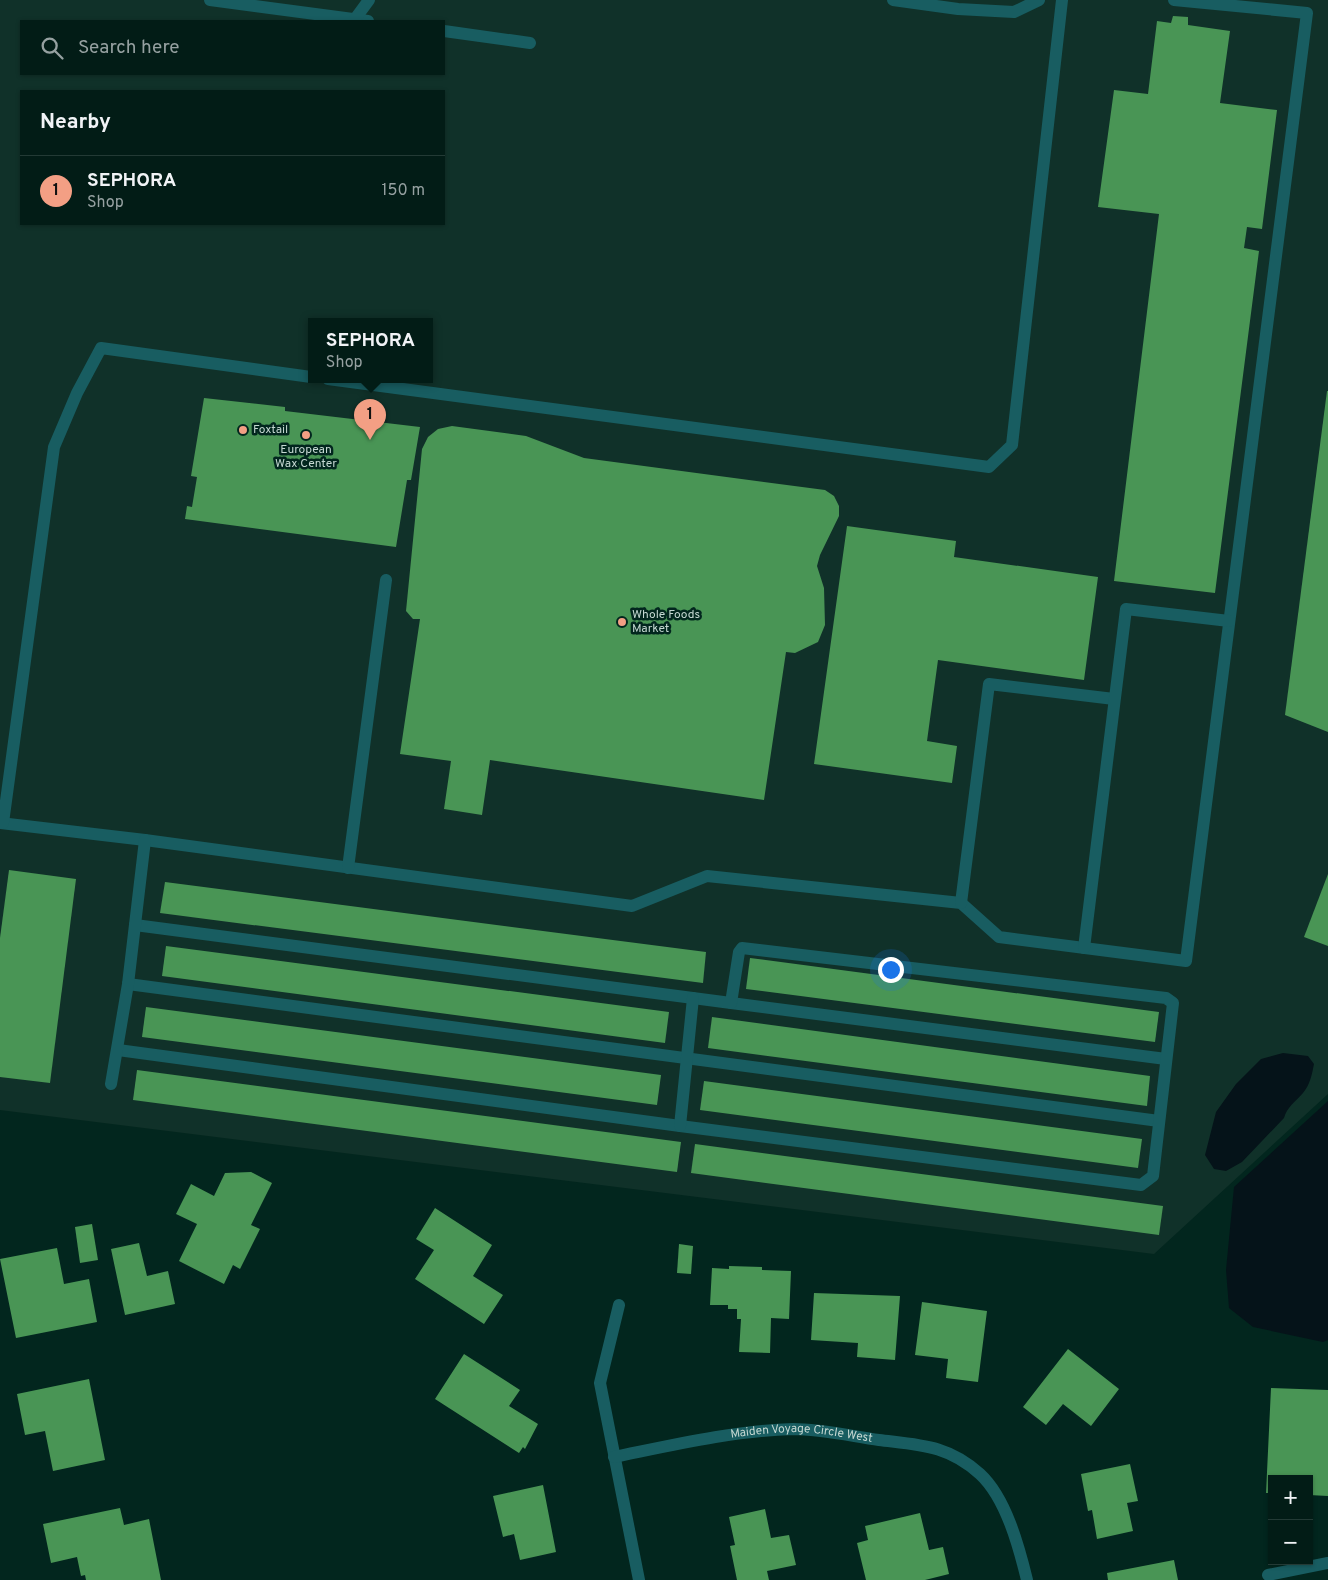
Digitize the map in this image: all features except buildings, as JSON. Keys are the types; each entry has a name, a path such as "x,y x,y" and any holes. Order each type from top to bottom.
{"street":[{"path":"210,0 362,20"},
{"path":"355,19 369,0"},
{"path":"893,0 958,9 1014,12 1039,0"},
{"path":"358,383 988,467 1012,445 1062,0"},
{"path":"308,376 101,348 77,393 54,446 1,823 145,840 632,906 707,876 961,903 999,937 1186,962 1307,13 1236,3 1174,0"},
{"path":"445,32 530,43"},
{"path":"348,868 386,580"},
{"path":"1084,948 1126,609 1230,621"},
{"path":"961,903 989,684 1114,699"},
{"path":"111,1084 128,984 145,840"},
{"path":"135,925 1166,1059"},
{"path":"118,1050 680,1126 1141,1185 1153,1176 1173,1003 1166,998 742,948 739,952 731,1002"},
{"path":"128,984 1159,1120"},
{"path":"680,1126 693,998"},
{"path":"619,1305 600,1383 639,1580"},
{"name":"Maiden Voyage Circle West","path":"614,1457 719,1435 794,1429 929,1446 957,1455 982,1475 997,1497 1019,1544 1027,1580"},
{"path":"1268,1575 1328,1563"}],"shaded area":[{"path":"0,0 1328,0 1328,1094 1154,1254 0,1110"},
{"path":"1283,1053 1308,1056 1314,1064 1305,1090 1289,1108 1284,1118 1242,1162 1226,1171 1214,1169 1205,1155 1216,1112 1236,1084 1261,1059"},
{"path":"1328,1101 1328,1340 1323,1342 1253,1327 1229,1308 1226,1270 1234,1187"}],"place":[{"name":"Foxtail","path":"243,430"},
{"name":"European Wax Center","path":"306,435"},
{"name":"SEPHORA","path":"370,440"},
{"name":"Whole Foods Market","path":"622,622"}]}
